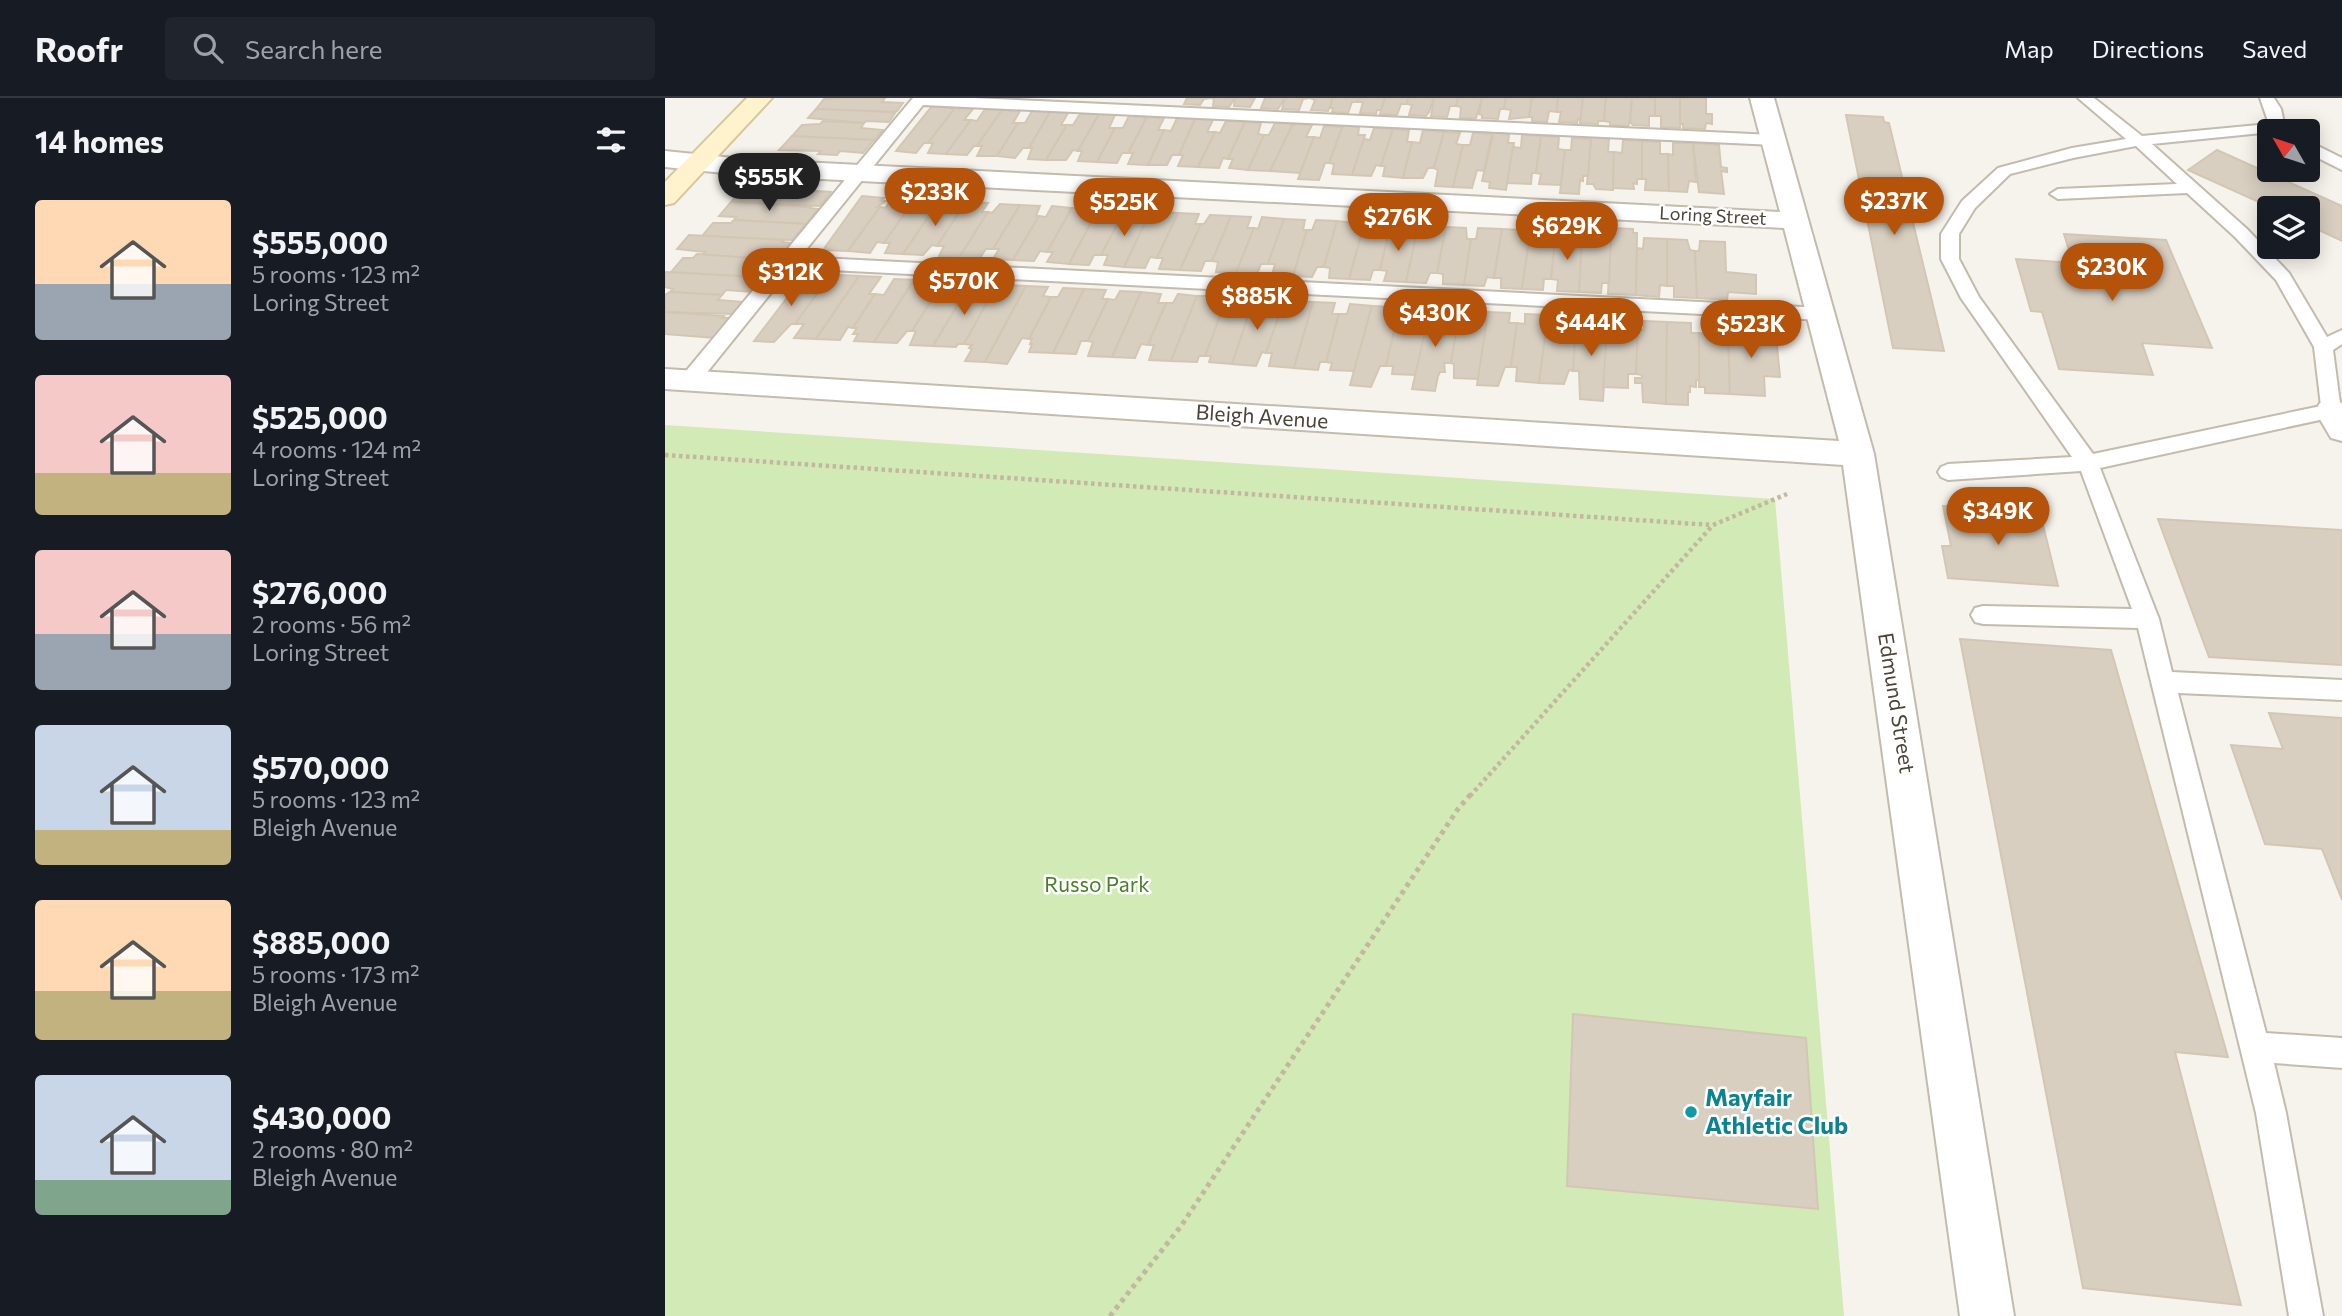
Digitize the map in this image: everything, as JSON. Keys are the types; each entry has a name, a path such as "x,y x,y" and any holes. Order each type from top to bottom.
{"street":[{"path":"665,197 760,98"},
{"name":"Edmund Street","path":"1762,98 1859,454 1987,1316"},
{"name":"Loring Street","path":"665,159 860,172 1796,221"},
{"name":"Bleigh Avenue","path":"677,380 1859,454"}],"lane":[{"path":"1948,472 2088,463 2338,415 2323,347 2283,277 2192,188 2085,98"},
{"path":"2267,98 2276,119"},
{"path":"677,380 787,262 921,99 1775,140"},
{"path":"2257,132 2139,141 2072,153 2004,171 1968,205 1950,234 1950,259 1970,298 2031,387 2088,463 2147,619 2271,1113 2306,1316"},
{"path":"2321,153 2342,165"},
{"path":"2058,194 2192,188"},
{"path":"787,262 1821,314"},
{"path":"2323,347 2342,336"},
{"path":"1983,615 2147,619"},
{"path":"2163,682 2342,690"},
{"path":"2255,1047 2342,1053"}],"path":[{"path":"665,454 1713,525"},
{"path":"1110,1316 1181,1226 1458,809 1713,525 1790,493"}],"green space":[{"name":"Russo Park","path":"665,425 1775,499 1844,1316 665,1316"}],"building":[{"path":"885,98 882,102 903,103 897,111 889,112 816,109 824,99"},
{"path":"1187,98 1211,98 1204,99 1200,105 1184,104"},
{"path":"1211,98 1235,98 1229,107 1213,106 1214,99"},
{"path":"1235,98 1255,98 1250,107 1234,106"},
{"path":"1265,98 1285,98 1278,109 1261,108"},
{"path":"1285,98 1310,98 1303,99 1299,110 1282,109"},
{"path":"1310,98 1333,98 1328,111 1311,110 1315,100"},
{"path":"1333,98 1359,98 1357,102 1352,102 1348,113 1332,112 1333,108 1330,108"},
{"path":"1359,98 1385,98 1381,110 1377,110 1376,114 1360,113 1363,102 1357,102"},
{"path":"1385,98 1408,98 1407,104 1401,104 1397,115 1380,114"},
{"path":"1408,98 1434,98 1426,116 1409,115 1412,105 1407,104"},
{"path":"1434,98 1458,98 1456,106 1450,106 1447,117 1431,116"},
{"path":"1458,98 1482,98 1476,118 1460,118 1461,107 1456,106"},
{"path":"1482,98 1506,98 1498,119 1482,118 1479,114"},
{"path":"1506,98 1532,98 1529,117 1509,119 1511,110 1504,109"},
{"path":"1532,98 1558,98 1557,112 1549,111 1547,122 1532,121 1532,117 1529,117"},
{"path":"1558,98 1583,98 1581,120 1578,119 1577,123 1559,122 1561,112 1557,112"},
{"path":"1583,98 1606,98 1604,121 1598,121 1598,124 1580,123"},
{"path":"1606,98 1632,98 1628,126 1610,125 1610,122 1604,121"},
{"path":"1632,98 1655,98 1655,116 1649,116 1649,126 1633,125 1630,122"},
{"path":"1655,98 1680,98 1680,128 1661,127 1661,116 1655,116"},
{"path":"1680,98 1706,98 1706,114 1712,114 1712,124 1706,123 1705,129 1683,128 1683,124 1680,124"},
{"path":"932,106 955,108 928,143 924,143 916,153 896,151"},
{"path":"955,108 973,109 964,120 971,120 946,154 928,153 933,143 928,143"},
{"path":"816,109 895,113 889,122 864,123 808,118"},
{"path":"985,109 1002,110 977,146 967,155 946,154 971,120 977,121"},
{"path":"1002,110 1020,111 1013,123 1018,123 997,156 977,156 982,146 977,146"},
{"path":"1032,111 1050,112 1029,148 1023,148 1015,158 997,156 1018,123 1025,123"},
{"path":"1050,112 1068,113 1061,125 1067,125 1046,160 1028,159 1032,148 1029,148"},
{"path":"1080,114 1099,114 1078,151 1073,150 1066,160 1046,160 1067,125 1073,125"},
{"path":"1099,114 1115,115 1109,128 1115,128 1097,162 1078,161 1082,151 1078,151"},
{"path":"1846,115 1883,117 1884,122 1889,123 1944,351 1893,348"},
{"path":"1129,116 1147,117 1128,153 1122,153 1117,163 1097,162 1115,128 1123,128"},
{"path":"1147,117 1164,118 1158,130 1164,130 1148,165 1128,164 1133,153 1128,153"},
{"path":"1177,118 1195,119 1179,155 1172,155 1167,165 1148,165 1164,130 1171,131"},
{"path":"1195,119 1213,120 1207,132 1215,132 1198,167 1178,166 1183,155 1179,155"},
{"path":"823,121 864,123 861,128 883,130 874,140 792,136 802,125 820,124"},
{"path":"1226,121 1245,122 1228,159 1223,158 1219,168 1198,167 1215,132 1220,133"},
{"path":"1245,122 1261,123 1258,134 1264,135 1248,170 1229,168 1233,159 1228,159"},
{"path":"1275,123 1293,124 1270,171 1248,170 1264,135 1269,135"},
{"path":"1293,124 1312,125 1306,137 1314,137 1300,173 1270,171"},
{"path":"1324,126 1342,127 1329,163 1325,163 1319,180 1298,179 1314,137 1320,138"},
{"path":"1342,127 1359,127 1358,135 1365,135 1352,175 1332,174 1334,164 1329,163"},
{"path":"1374,128 1393,129 1381,166 1376,165 1371,176 1352,175 1364,139 1370,140"},
{"path":"1393,129 1409,130 1407,142 1412,142 1403,178 1383,176 1385,166 1381,166"},
{"path":"1423,130 1444,132 1434,168 1428,168 1423,178 1403,178 1412,142 1420,143"},
{"path":"1494,131 1509,135 1508,143 1514,143 1506,190 1489,188 1490,182 1482,181"},
{"path":"1444,132 1460,133 1456,144 1463,145 1453,187 1435,186 1438,170 1434,168"},
{"path":"1473,133 1492,134 1484,171 1477,170 1472,188 1453,187 1463,145 1470,145"},
{"path":"1522,135 1541,136 1536,173 1532,173 1531,184 1507,183 1513,147 1521,148"},
{"path":"792,136 874,140 863,153 840,151 837,155 818,154 821,151 779,150"},
{"path":"1541,136 1559,137 1558,149 1565,150 1561,185 1539,184 1541,174 1536,173"},
{"path":"1593,136 1609,139 1608,152 1614,152 1613,190 1596,189 1593,184 1587,184"},
{"path":"1572,138 1591,139 1588,176 1583,176 1583,181 1580,180 1579,194 1560,193 1565,150 1571,150"},
{"path":"1623,140 1642,141 1642,179 1637,179 1637,184 1633,183 1634,189 1613,188 1614,152 1622,153"},
{"path":"1642,141 1660,142 1660,154 1668,154 1669,191 1645,190 1646,179 1642,179"},
{"path":"1673,143 1693,143 1696,182 1689,181 1687,192 1669,191 1668,154 1673,155"},
{"path":"1693,143 1719,145 1721,167 1727,168 1727,172 1721,171 1724,194 1699,192"},
{"path":"2217,150 2257,168 2257,182 2288,182 2320,196 2257,196 2257,201 2188,170"},
{"path":"746,185 831,192 820,206 731,202"},
{"path":"862,196 884,198 881,201 886,201 877,207 880,207 848,251 823,250"},
{"path":"2320,196 2342,206 2342,241 2320,231"},
{"path":"896,198 915,199 884,243 877,242 870,253 848,251 880,207 886,208 889,201"},
{"path":"915,199 935,200 929,210 933,210 903,254 885,253 890,243 884,243"},
{"path":"948,201 966,202 937,246 932,245 923,255 903,254 933,210"},
{"path":"731,202 818,209 806,224 734,220 736,217 719,216"},
{"path":"966,202 988,203 982,212 988,212 959,258 939,256 944,246 937,246"},
{"path":"1000,204 1020,205 993,249 986,249 979,259 959,258 988,212 992,213"},
{"path":"1020,205 1040,206 1036,216 1039,216 1013,260 993,259 999,249 993,249"},
{"path":"1052,206 1072,208 1047,252 1040,251 1034,261 1013,260 1039,216 1046,217"},
{"path":"1072,208 1093,209 1088,219 1093,219 1069,264 1047,262 1053,252 1047,252"},
{"path":"1105,209 1125,210 1101,255 1094,255 1089,265 1069,264 1093,219 1097,219"},
{"path":"1125,210 1145,211 1141,221 1146,221 1124,267 1104,265 1108,255 1101,255"},
{"path":"1157,211 1178,213 1157,258 1150,257 1145,268 1124,267 1146,221 1150,222"},
{"path":"1178,213 1199,214 1195,224 1201,224 1180,270 1159,269 1163,258 1157,258"},
{"path":"1210,215 1231,216 1212,261 1205,261 1201,271 1180,270 1201,224 1204,224"},
{"path":"1231,216 1251,217 1247,228 1254,228 1236,273 1216,272 1218,262 1212,261"},
{"path":"1262,217 1284,219 1268,264 1261,264 1257,274 1236,273 1254,228 1258,229"},
{"path":"1284,219 1305,220 1303,230 1307,230 1293,276 1272,275 1275,264 1268,264"},
{"path":"734,220 806,224 793,240 702,236 713,223 731,223"},
{"path":"1316,220 1337,221 1324,267 1317,267 1312,277 1293,276 1307,230 1312,230"},
{"path":"1337,221 1364,224 1349,279 1329,278 1330,268 1324,267"},
{"path":"1371,223 1391,224 1380,270 1373,270 1370,280 1349,279 1362,233 1366,233"},
{"path":"1391,224 1413,225 1412,237 1416,237 1406,282 1384,281 1387,271 1380,270"},
{"path":"1424,226 1446,227 1437,273 1430,273 1426,283 1406,282 1416,237 1422,237"},
{"path":"1446,227 1466,228 1467,239 1471,239 1464,285 1443,284 1443,274 1437,273"},
{"path":"1478,228 1502,229 1494,278 1487,277 1484,286 1464,285 1471,239 1476,239"},
{"path":"1611,228 1633,229 1633,233 1637,233 1636,295 1608,294"},
{"path":"1502,229 1521,230 1521,241 1529,241 1522,289 1501,288 1501,278 1494,278"},
{"path":"1533,231 1556,233 1551,279 1544,279 1543,290 1522,289"},
{"path":"1556,233 1577,234 1576,240 1582,240 1579,292 1557,291 1558,280 1551,279"},
{"path":"2064,234 2166,240 2212,348 2142,343 2153,375 2059,369 2042,312 2031,311 2016,259 2073,263"},
{"path":"689,235 784,240 782,242 791,243 782,254 756,254 753,258 702,255 705,252 677,249"},
{"path":"1589,235 1611,236 1609,283 1602,283 1601,293 1579,292 1582,240 1589,240"},
{"path":"1644,238 1667,239 1667,286 1660,285 1659,297 1636,295 1637,248 1643,249"},
{"path":"1667,239 1687,240 1690,250 1695,251 1697,298 1674,297 1674,286 1667,286"},
{"path":"1700,241 1725,242 1726,272 1756,275 1756,294 1728,292 1727,300 1697,298 1695,251 1699,251"},
{"path":"697,254 753,258 749,262 773,264 764,276 755,277 671,272 683,258 693,258"},
{"path":"665,272 762,279 754,292 726,290 722,295 670,292 673,289 665,287"},
{"path":"806,273 825,275 813,291 819,291 795,324 791,324 774,342 754,341"},
{"path":"839,275 859,276 816,339 794,338 804,324 795,324 819,291 828,291"},
{"path":"859,276 881,277 869,294 875,294 853,328 848,327 840,340 816,339"},
{"path":"894,279 914,280 874,342 854,341 858,334 853,334 857,328 853,328 875,294 884,295"},
{"path":"914,280 936,281 926,297 933,298 912,331 907,331 897,343 874,342"},
{"path":"950,282 971,283 933,346 910,345 916,331 912,331 933,298 940,298"},
{"path":"971,283 992,284 982,300 988,301 964,344 958,344 956,347 933,346"},
{"path":"1006,285 1026,286 985,362 965,361 972,345 964,344 988,301 997,301"},
{"path":"1026,286 1048,287 1043,296 1051,297 1029,339 1022,338 1007,364 985,362"},
{"path":"1063,288 1084,289 1053,353 1029,352 1032,339 1029,339 1051,297 1058,297"},
{"path":"1084,289 1106,290 1102,299 1108,299 1088,341 1081,341 1076,354 1053,353"},
{"path":"1120,291 1141,292 1112,357 1088,356 1093,342 1088,341 1108,299 1115,300"},
{"path":"670,292 722,295 718,300 745,302 735,314 665,312 665,295"},
{"path":"1141,292 1161,294 1158,303 1166,303 1148,345 1141,344 1135,358 1112,357"},
{"path":"1178,294 1197,296 1171,361 1149,360 1154,345 1148,345 1166,303 1173,303"},
{"path":"1197,296 1219,296 1217,306 1224,306 1205,356 1199,356 1197,362 1171,361"},
{"path":"1233,298 1254,299 1232,364 1209,362 1211,356 1205,356 1224,306 1230,307"},
{"path":"1254,299 1276,300 1274,310 1281,310 1266,353 1262,352 1256,366 1232,364"},
{"path":"1292,301 1313,302 1294,368 1269,366 1272,353 1266,353 1281,310 1289,311"},
{"path":"1313,302 1335,303 1332,314 1339,314 1326,362 1320,362 1318,370 1294,368"},
{"path":"1350,304 1372,306 1354,371 1330,370 1332,363 1326,362 1339,314 1347,314"},
{"path":"1372,306 1393,307 1390,319 1397,319 1386,366 1380,366 1371,387 1350,385"},
{"path":"1408,308 1430,309 1416,375 1392,374 1393,366 1386,366 1397,319 1405,319"},
{"path":"1430,309 1450,310 1450,320 1458,321 1451,363 1444,363 1445,372 1440,372 1435,391 1412,389"},
{"path":"1468,311 1488,312 1479,379 1454,378 1454,364 1451,363 1458,321 1464,321"},
{"path":"665,312 731,318 715,338 665,334"},
{"path":"1488,312 1510,313 1509,323 1517,323 1511,367 1505,367 1498,386 1477,385"},
{"path":"1525,314 1548,315 1539,383 1516,381 1517,367 1511,367 1517,323 1525,324"},
{"path":"1548,315 1569,317 1570,326 1576,327 1573,371 1569,370 1564,384 1539,383"},
{"path":"1585,318 1608,319 1603,401 1580,399 1579,371 1573,371 1576,327 1584,328"},
{"path":"1608,319 1629,321 1628,328 1638,329 1636,374 1628,374 1628,388 1603,387"},
{"path":"1644,321 1667,322 1666,404 1643,402 1642,383 1635,383 1635,378 1642,378 1642,375 1636,374 1638,329 1644,330"},
{"path":"1667,322 1691,323 1691,333 1699,333 1699,380 1696,380 1696,387 1690,386 1688,405 1666,404"},
{"path":"1705,324 1728,326 1730,394 1705,393 1705,387 1699,387 1699,333 1705,334"},
{"path":"1728,326 1759,327 1759,335 1776,336 1780,377 1764,376 1765,396 1730,394"},
{"path":"1943,506 2040,513 2058,586 1948,578 1942,546 1951,546"},
{"path":"2158,519 2342,530 2342,665 2209,657"},
{"path":"1960,639 2111,650 2228,1057 2175,1052 2241,1305 2083,1288"},
{"path":"2269,713 2342,718 2342,900 2322,849 2265,844 2231,745 2283,749"},
{"name":"Mayfair Athletic Club","path":"1573,1014 1806,1038 1818,1209 1567,1186"}],"place":[{"name":"Mayfair Athletic Club","path":"1691,1112"}]}
